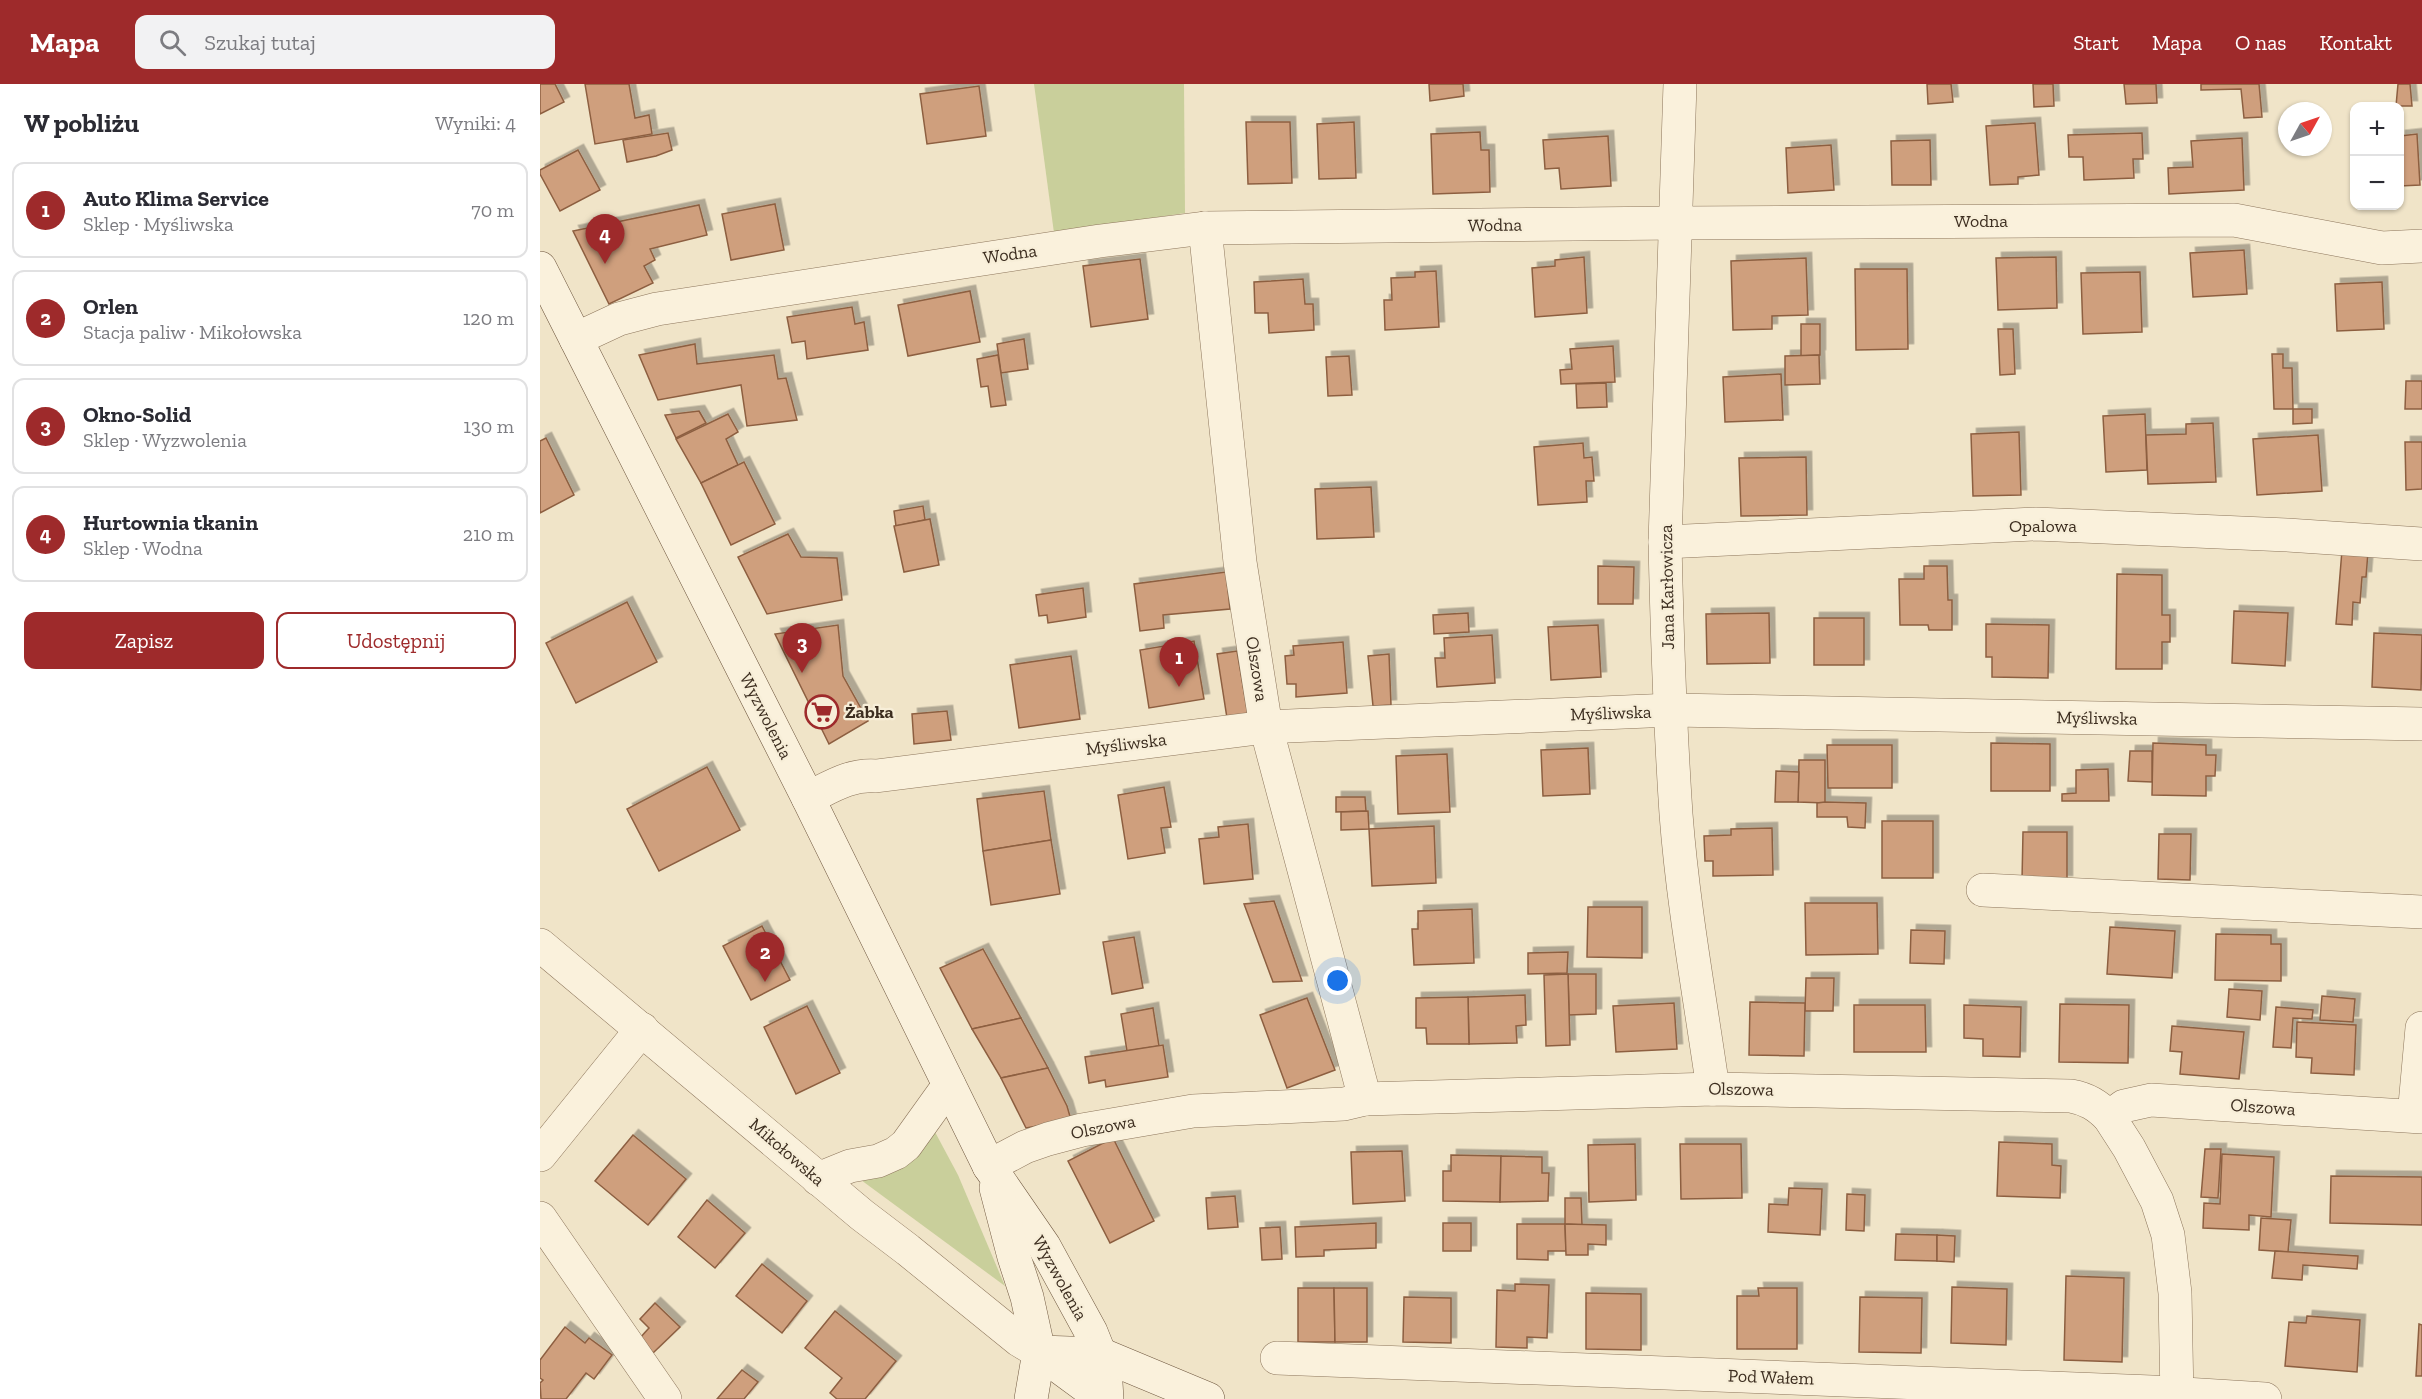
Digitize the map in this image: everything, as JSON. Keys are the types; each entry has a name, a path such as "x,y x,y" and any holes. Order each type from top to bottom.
{"street":[{"name":"Jana Karłowicza","path":"1680,84 1665,542 1676,815 1685,896 1713,1089"},
{"name":"Wodna","path":"576,339 619,319 657,309 1088,243 1205,228 2234,220 2382,248 2422,246"},
{"name":"Olszowa","path":"1205,228 1240,562 1266,727 1365,1099"},
{"name":"Wyzwolenia","path":"540,268 808,798 990,1166 1044,1245 1091,1332 1105,1367 1105,1399"},
{"name":"Opalowa","path":"1665,542 2036,524 2287,535 2422,544"},
{"name":"Myśliwska","path":"808,798 844,780 861,775 887,774 1266,727 1672,710 2422,724"},
{"path":"1983,890 2422,912"},
{"name":"Mikołowska","path":"540,945 818,1179 1019,1340 1105,1399"},
{"path":"2418,1117 2422,1028"},
{"path":"540,1155 642,1029"},
{"path":"818,1179 850,1166 878,1161 896,1153 906,1145 949,1085"},
{"name":"Olszowa","path":"990,1166 1025,1147 1093,1128 1193,1111 1344,1104 1365,1099 1713,1089 2071,1096 2092,1103 2109,1117 2129,1148 2157,1201 2168,1235 2175,1293 2177,1396"},
{"name":"Olszowa","path":"2109,1117 2124,1106 2151,1100 2418,1117"},
{"name":"Wyzwolenia","path":"990,1166 1014,1257 1028,1297 1039,1352"},
{"path":"540,1218 665,1399"},
{"path":"1030,1399 1039,1352 1101,1354 1208,1399"},
{"name":"Pod Wałem","path":"1277,1358 2265,1399"}],"green space":[{"path":"1034,84 1184,84 1185,213 1054,233"},
{"path":"935,1132 958,1175 1005,1286 861,1180"}],"building":[{"path":"540,84 555,84 564,102 540,114"},
{"path":"585,84 629,84 635,118 649,115 652,134 595,144"},
{"path":"1429,84 1463,84 1464,96 1430,101"},
{"path":"1927,84 1951,84 1953,102 1928,104"},
{"path":"2033,84 2053,84 2054,106 2034,107"},
{"path":"2124,84 2156,84 2157,103 2126,104"},
{"path":"2201,84 2259,84 2262,117 2244,118 2241,89 2201,90"},
{"path":"2398,84 2410,84 2412,106 2404,106 2404,102 2396,102"},
{"path":"979,86 986,136 927,144 920,94"},
{"path":"1246,122 1290,122 1292,183 1248,184"},
{"path":"1354,122 1356,178 1319,179 1317,124"},
{"path":"2035,123 2039,175 2018,177 2018,184 1990,185 1986,126"},
{"path":"1480,132 1481,150 1489,150 1490,192 1433,194 1431,134"},
{"path":"668,133 672,150 627,162 623,140"},
{"path":"2142,133 2143,159 2133,159 2134,178 2084,180 2083,157 2069,157 2068,135"},
{"path":"2417,134 2420,185 2404,186 2404,136"},
{"path":"1608,136 1611,186 1561,189 1559,168 1545,169 1543,140"},
{"path":"2242,138 2244,190 2169,194 2168,168 2193,167 2191,141"},
{"path":"1930,140 1931,185 1892,185 1891,141"},
{"path":"1831,145 1834,190 1788,193 1786,148"},
{"path":"578,150 600,190 560,211 540,170"},
{"path":"775,204 784,250 731,260 722,214"},
{"path":"699,205 707,235 650,249 655,260 644,266 653,283 609,304 573,231"},
{"path":"2244,250 2247,294 2193,297 2190,253"},
{"path":"1584,257 1587,313 1535,317 1532,268 1555,266 1555,260"},
{"path":"2056,257 2057,308 1998,310 1996,258"},
{"path":"1806,258 1808,315 1772,316 1772,329 1733,330 1731,261"},
{"path":"1140,259 1148,319 1091,327 1083,266"},
{"path":"1855,269 1907,269 1908,349 1856,350"},
{"path":"1436,271 1439,327 1385,330 1384,300 1392,300 1391,278 1415,277 1415,272"},
{"path":"2140,272 2142,332 2083,334 2081,273"},
{"path":"1303,279 1305,304 1313,304 1314,330 1269,333 1268,313 1255,313 1254,282"},
{"path":"2382,282 2384,329 2337,331 2335,284"},
{"path":"970,291 980,342 908,356 898,305"},
{"path":"852,307 855,324 864,322 868,350 807,359 805,341 792,343 787,317"},
{"path":"1801,324 1820,324 1820,355 1801,356"},
{"path":"1998,329 2013,329 2015,374 2000,375"},
{"path":"1024,339 1028,369 1001,373 997,344"},
{"path":"695,344 697,364 774,355 778,379 786,378 797,420 747,426 741,385 658,400 639,355"},
{"path":"1613,346 1615,382 1561,384 1560,370 1572,369 1570,349"},
{"path":"2272,354 2283,354 2283,368 2292,368 2293,409 2274,409"},
{"path":"998,355 1006,405 991,407 988,386 981,387 977,359"},
{"path":"1819,355 1820,384 1785,385 1785,356"},
{"path":"1349,356 1352,395 1328,396 1326,357"},
{"path":"1781,374 1783,420 1725,422 1723,377"},
{"path":"2406,381 2422,381 2422,409 2405,409"},
{"path":"1606,383 1607,407 1577,408 1576,384"},
{"path":"2293,409 2312,409 2312,423 2293,424"},
{"path":"699,411 706,423 676,438 665,415"},
{"path":"728,414 738,432 726,439 738,465 701,483 676,439"},
{"path":"2145,414 2147,470 2106,472 2103,416"},
{"path":"2213,423 2216,482 2148,484 2146,435 2186,434 2186,424"},
{"path":"2019,432 2021,495 1973,496 1971,434"},
{"path":"2318,435 2322,491 2257,495 2253,439"},
{"path":"546,438 574,495 540,513 540,441"},
{"path":"2405,442 2422,442 2422,489 2406,490"},
{"path":"1583,443 1584,458 1592,457 1594,481 1586,481 1587,502 1538,505 1534,447"},
{"path":"1806,457 1807,515 1741,516 1739,458"},
{"path":"744,462 775,524 731,545 701,483"},
{"path":"1371,487 1374,537 1317,539 1315,489"},
{"path":"923,506 925,520 896,526 894,511"},
{"path":"930,519 939,565 904,572 894,526"},
{"path":"788,534 801,557 837,558 842,600 767,614 738,557"},
{"path":"2342,550 2368,552 2366,577 2362,577 2360,603 2353,602 2352,625 2336,624"},
{"path":"1598,566 1634,567 1633,604 1598,604"},
{"path":"1924,566 1947,566 1948,600 1952,600 1952,630 1929,630 1928,625 1900,625 1899,579 1924,579"},
{"path":"1226,572 1230,609 1163,615 1164,628 1140,631 1134,584"},
{"path":"2117,574 2162,575 2162,615 2170,615 2170,642 2162,642 2162,669 2116,669"},
{"path":"1083,588 1086,617 1048,623 1047,615 1039,616 1036,595"},
{"path":"627,602 657,662 576,703 546,643"},
{"path":"2234,611 2288,613 2285,666 2232,663"},
{"path":"1468,613 1469,632 1434,634 1433,615"},
{"path":"1769,613 1770,663 1707,664 1706,614"},
{"path":"1814,618 1864,618 1864,665 1814,665"},
{"path":"1986,624 2049,625 2048,678 1992,677 1992,657 1986,657"},
{"path":"838,625 843,676 868,721 829,744 775,634"},
{"path":"1598,625 1601,677 1551,680 1548,627"},
{"path":"2374,633 2422,635 2421,690 2372,687"},
{"path":"1492,635 1495,683 1437,687 1435,658 1445,658 1444,638"},
{"path":"1194,641 1204,699 1149,708 1140,650"},
{"path":"1343,642 1347,693 1296,697 1296,684 1287,684 1285,656 1294,655 1293,646"},
{"path":"1237,651 1248,714 1227,718 1217,654"},
{"path":"1389,654 1391,705 1373,706 1368,656"},
{"path":"1071,656 1080,719 1019,728 1010,665"},
{"path":"947,711 951,740 914,744 912,714"},
{"path":"1991,743 2050,744 2050,791 1991,791"},
{"path":"2153,743 2206,745 2206,755 2216,755 2215,776 2206,776 2206,796 2152,795"},
{"path":"1827,745 1892,745 1892,788 1828,788"},
{"path":"1588,748 1590,794 1543,796 1541,750"},
{"path":"2130,751 2152,751 2152,782 2128,781"},
{"path":"1447,754 1450,812 1398,814 1396,756"},
{"path":"1799,760 1825,760 1825,803 1798,802"},
{"path":"707,767 740,830 659,871 627,809"},
{"path":"2108,769 2109,801 2062,801 2062,794 2076,793 2076,770"},
{"path":"1776,771 1799,772 1798,802 1775,802"},
{"path":"1164,787 1171,827 1161,828 1165,853 1128,859 1118,795"},
{"path":"1044,791 1051,840 983,851 977,799"},
{"path":"1336,797 1365,797 1366,811 1336,812"},
{"path":"1817,803 1866,803 1865,828 1848,827 1847,817 1817,817"},
{"path":"1368,811 1369,829 1341,830 1341,812"},
{"path":"1882,821 1933,821 1933,878 1882,878"},
{"path":"1248,824 1253,879 1204,884 1199,839 1219,837 1218,827"},
{"path":"1434,826 1436,883 1372,886 1369,829"},
{"path":"1772,828 1773,875 1713,876 1713,861 1705,861 1704,836 1731,835 1731,829"},
{"path":"2023,832 2067,832 2067,881 2022,880"},
{"path":"2159,834 2191,834 2190,880 2158,879"},
{"path":"1051,840 1060,894 991,905 983,851"},
{"path":"1274,901 1302,981 1273,982 1244,904"},
{"path":"1805,903 1877,903 1878,954 1806,955"},
{"path":"1588,907 1642,907 1642,958 1587,957"},
{"path":"1472,909 1474,963 1414,965 1412,929 1418,929 1418,911"},
{"path":"762,926 790,980 751,1000 723,946"},
{"path":"2110,927 2175,931 2172,978 2107,974"},
{"path":"1911,930 1945,931 1944,964 1910,963"},
{"path":"2216,934 2271,935 2271,944 2281,944 2281,981 2215,980"},
{"path":"1134,937 1143,988 1112,994 1103,942"},
{"path":"983,949 1021,1018 972,1029 940,968"},
{"path":"1568,952 1567,973 1528,974 1528,953"},
{"path":"1568,974 1596,974 1596,1014 1569,1015"},
{"path":"1568,974 1570,1045 1546,1046 1544,975"},
{"path":"1806,978 1834,978 1833,1011 1805,1011"},
{"path":"2229,989 2262,991 2260,1020 2227,1017"},
{"path":"1525,995 1526,1025 1516,1026 1517,1043 1469,1044 1468,997"},
{"path":"2322,996 2355,999 2353,1022 2320,1020"},
{"path":"1468,997 1469,1044 1427,1044 1426,1028 1416,1028 1416,998"},
{"path":"1307,998 1335,1070 1287,1088 1260,1015"},
{"path":"1750,1002 1805,1003 1804,1056 1749,1055"},
{"path":"1674,1003 1677,1049 1616,1052 1613,1006"},
{"path":"2060,1004 2129,1005 2128,1063 2059,1062"},
{"path":"1854,1005 1925,1005 1926,1052 1854,1052"},
{"path":"1964,1005 2021,1007 2020,1057 1983,1056 1983,1039 1964,1038"},
{"path":"807,1006 840,1073 796,1094 764,1027"},
{"path":"2276,1007 2313,1010 2312,1019 2293,1018 2291,1048 2273,1047"},
{"path":"1153,1008 1159,1046 1127,1051 1121,1014"},
{"path":"1021,1018 1048,1068 1001,1078 972,1029"},
{"path":"2297,1022 2356,1025 2354,1075 2311,1073 2312,1058 2296,1057"},
{"path":"2172,1026 2244,1032 2239,1079 2180,1074 2182,1052 2170,1051"},
{"path":"1163,1045 1168,1077 1106,1087 1105,1080 1089,1083 1085,1057"},
{"path":"1048,1068 1067,1106 1071,1120 1026,1128 1001,1078"},
{"path":"633,1135 686,1179 648,1225 595,1181"},
{"path":"1113,1138 1154,1221 1110,1243 1068,1161"},
{"path":"1999,1142 2052,1144 2052,1165 2061,1166 2060,1198 1997,1196"},
{"path":"1635,1144 1636,1200 1589,1202 1588,1145"},
{"path":"1680,1144 1741,1144 1742,1198 1681,1199"},
{"path":"2205,1149 2221,1149 2218,1198 2201,1197"},
{"path":"1402,1151 1405,1201 1353,1204 1351,1152"},
{"path":"2222,1154 2274,1157 2271,1217 2249,1215 2249,1230 2203,1228 2204,1203 2220,1204"},
{"path":"1451,1155 1501,1156 1500,1202 1443,1201 1443,1171 1451,1171"},
{"path":"1501,1156 1542,1157 1542,1173 1549,1173 1548,1201 1500,1202"},
{"path":"2331,1176 2422,1177 2422,1225 2330,1223"},
{"path":"1789,1188 1822,1189 1820,1235 1768,1232 1769,1204 1788,1205"},
{"path":"1847,1194 1865,1195 1864,1231 1846,1230"},
{"path":"1235,1196 1238,1227 1208,1229 1206,1198"},
{"path":"1565,1198 1581,1198 1582,1225 1565,1224"},
{"path":"707,1200 745,1233 715,1268 678,1237"},
{"path":"2261,1218 2291,1220 2288,1252 2259,1250"},
{"path":"1376,1223 1376,1248 1324,1250 1324,1256 1296,1257 1295,1227"},
{"path":"1443,1223 1471,1223 1471,1251 1443,1251"},
{"path":"1517,1224 1565,1224 1566,1251 1548,1251 1548,1260 1517,1259"},
{"path":"1565,1224 1606,1225 1606,1245 1588,1244 1588,1255 1566,1255"},
{"path":"1280,1227 1282,1259 1262,1260 1260,1228"},
{"path":"1896,1234 1937,1235 1937,1261 1895,1260"},
{"path":"1937,1235 1955,1236 1954,1262 1937,1261"},
{"path":"2275,1251 2358,1256 2357,1269 2303,1265 2302,1280 2272,1278"},
{"path":"762,1264 807,1301 782,1333 736,1296"},
{"path":"2066,1276 2124,1278 2122,1362 2064,1360"},
{"path":"1515,1284 1549,1285 1547,1338 1527,1337 1527,1348 1496,1347 1497,1290 1515,1291"},
{"path":"1952,1287 2007,1289 2006,1345 1951,1343"},
{"path":"1298,1288 1334,1288 1335,1342 1298,1342"},
{"path":"1334,1288 1367,1288 1367,1342 1335,1342"},
{"path":"1758,1288 1797,1288 1797,1349 1737,1349 1737,1296 1759,1296"},
{"path":"1586,1293 1641,1294 1641,1350 1586,1349"},
{"path":"1404,1297 1451,1298 1451,1343 1403,1342"},
{"path":"1860,1297 1922,1298 1921,1353 1859,1352"},
{"path":"655,1303 680,1327 653,1353 639,1339 649,1328 640,1319"},
{"path":"835,1311 896,1361 865,1399 837,1399 830,1393 842,1378 805,1348"},
{"path":"2307,1316 2360,1320 2357,1372 2285,1366 2289,1322 2306,1323"},
{"path":"2419,1324 2422,1325 2422,1376 2416,1376"},
{"path":"565,1327 585,1343 589,1338 612,1355 594,1379 586,1373 566,1399 541,1399 540,1383 543,1380 540,1378 540,1360"},
{"path":"742,1370 758,1382 744,1399 717,1399"}],"place":[{"name":"Hurtownia tkanin","path":"605,264"},
{"name":"Okno-Solid","path":"802,673"},
{"name":"Auto Klima Service","path":"1179,687"},
{"name":"Żabka","path":"822,712"},
{"name":"Orlen","path":"765,982"}]}
